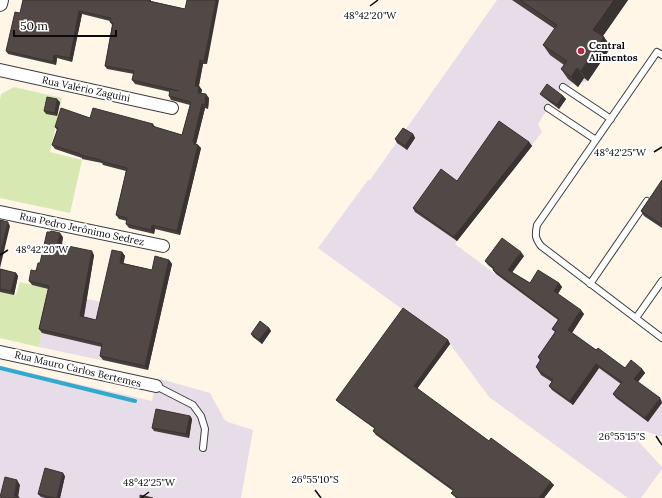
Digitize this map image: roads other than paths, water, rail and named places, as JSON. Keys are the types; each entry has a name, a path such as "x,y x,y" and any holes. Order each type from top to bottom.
{"street":[{"path":"0,4 1,0"},
{"name":"Rua Valério Zaguini","path":"0,70 172,108"},
{"name":"Rua Pedro Jerônimo Sedrez","path":"0,212 163,246"},
{"name":"Rua Mauro Carlos Bertemes","path":"0,352 156,386"}],"lane":[{"path":"660,52 536,225 535,237 541,246 662,338"},
{"path":"562,87 611,119"},
{"path":"548,108 596,140"},
{"path":"590,284 653,193"},
{"path":"636,318 662,281"},
{"path":"156,386 193,404 201,416 205,429 203,448"}],"waterway":[{"path":"0,368 135,401"}],"place":[{"name":"Central Alimentos","path":"581,51"}]}
